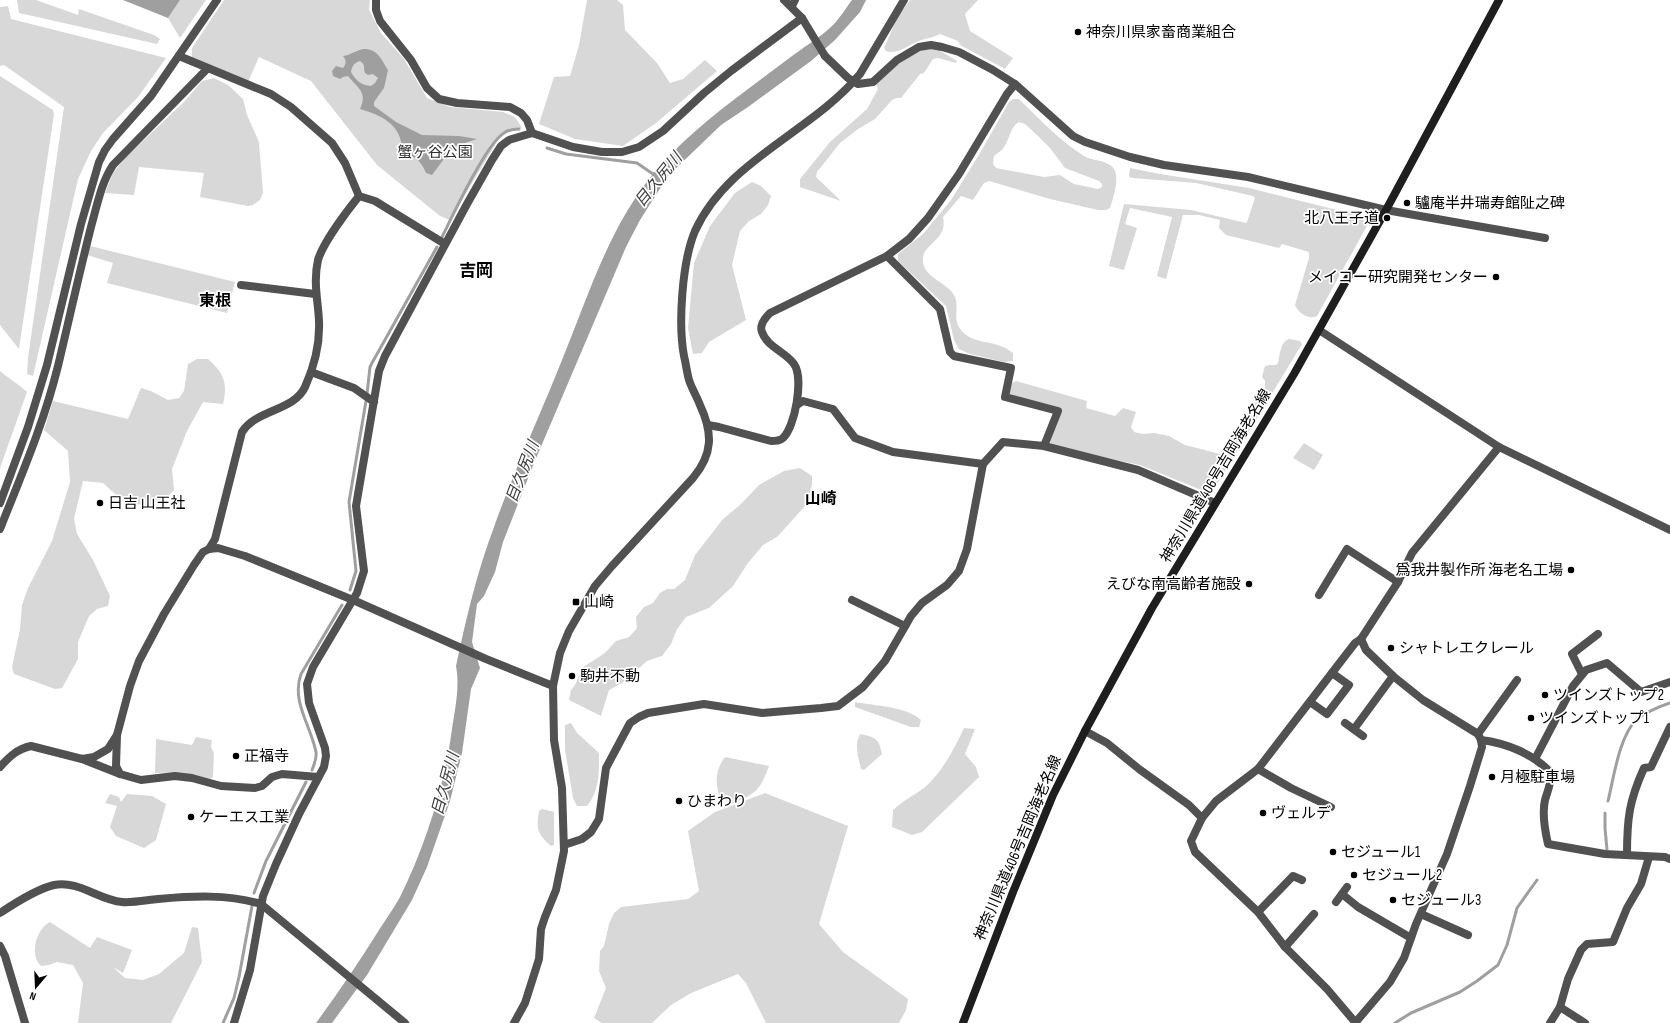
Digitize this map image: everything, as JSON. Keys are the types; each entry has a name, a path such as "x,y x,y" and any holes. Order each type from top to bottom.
{"main road":[{"name":"神奈川県道406号吉岡海老名線","path":"963,1023 1013,892 1050,802 1085,731 1152,608 1294,374 1319,330 1386,210 1499,0"}],"street":[{"path":"0,503 28,427 47,365 81,224 99,162 109,144 151,96 217,0"},
{"path":"376,0 376,10 380,21 410,60 427,88 439,100 457,103 510,107 520,112 524,116 532,133"},
{"path":"784,0 793,3 825,56 853,82 858,84 873,82 897,60 919,47 931,45 958,52 993,70 1015,84 1072,136 1085,142 1130,157 1164,165 1248,177 1386,210 1545,238"},
{"path":"514,1023 525,1003 539,958 544,917 560,877 564,845 562,788 554,740 553,686 560,653 568,631 595,586 703,466 709,447 710,435 708,425 690,381 684,354 682,323 684,271 696,231 706,213 724,190 748,164 812,119 853,82 860,74 904,0"},
{"path":"234,1023 250,970 261,904 276,864 324,767 326,756 325,748 309,703 307,684 313,667 353,600 362,580 364,571 356,506 379,371 385,356 467,204 502,146 516,136 532,133 573,147 602,152 622,152 639,147 663,131 704,93 731,71 804,21"},
{"path":"179,56 271,94 290,107 332,143 346,162 359,196 375,202 445,244"},
{"path":"0,530 38,433 58,367 76,282 100,194 107,175 113,165 206,68"},
{"path":"708,425 771,441 779,441 784,437 789,428 797,405 798,374 795,365 765,338 761,328 764,319 770,314 887,256 909,239 928,218 959,174 1007,94 1015,84"},
{"path":"209,549 214,539 242,432 247,425 255,419 292,401 300,395 311,372 318,340 319,322 315,294 318,259 324,246 359,196"},
{"path":"887,256 940,309 950,352 954,356 1011,368 1005,397 1058,411 1044,446"},
{"path":"241,285 315,294"},
{"path":"1319,330 1499,447 1670,530"},
{"path":"311,372 354,388 374,402"},
{"path":"797,405 803,401 809,401 833,409 855,438 880,449 983,464"},
{"path":"564,845 582,839 592,832 599,819 606,768 630,723 639,717 648,713 704,704 762,712 838,706 863,687 885,662 905,626 922,603 948,585 959,571 967,549 983,464 1002,442 1044,446 1138,470 1215,503"},
{"path":"1499,447 1412,552 1398,582 1361,639 1355,643 1258,769 1216,801 1202,818 1191,841 1196,852 1258,912 1285,947 1327,989 1355,1022 1390,982 1404,958 1447,854 1482,747 1480,737 1517,680"},
{"path":"13,467 23,471"},
{"path":"82,759 102,754 114,742 117,736 130,686 139,661 164,614 194,564 203,552 209,549 218,548 238,554 353,600 486,659 553,686"},
{"path":"1319,595 1347,549 1398,582"},
{"path":"852,600 905,626"},
{"path":"1582,674 1572,654 1598,634"},
{"path":"1361,639 1366,650 1393,676 1423,700 1480,737 1530,755 1551,773 1551,782 1545,801 1545,820 1548,844 1605,854 1649,858 1666,857 1670,859"},
{"path":"1535,759 1573,686 1586,670 1607,663 1641,692 1670,682"},
{"path":"1310,702 1327,714 1349,685 1332,673"},
{"path":"1354,729 1393,676"},
{"path":"1346,723 1363,736"},
{"path":"1627,856 1629,809 1634,789 1644,768 1651,767 1670,727"},
{"path":"1085,731 1107,743 1139,769 1189,805 1202,818"},
{"path":"117,736 116,766 120,774"},
{"path":"0,767 14,753 23,747 31,746 82,759 120,774 141,780 175,776 192,778 221,786 255,788 262,786 272,777 282,774 318,777"},
{"path":"1258,769 1291,788 1331,807"},
{"path":"1550,1023 1560,1007 1568,979 1581,950 1587,944 1613,942 1627,908 1641,884 1649,858"},
{"path":"1258,912 1293,876 1302,880"},
{"path":"0,913 43,889 54,885 68,884 122,902 194,896 247,900 261,904 338,966 405,1023"},
{"path":"1336,902 1347,887"},
{"path":"1342,894 1358,907 1411,938"},
{"path":"1285,947 1314,914"},
{"path":"1421,914 1468,935"},
{"path":"0,946 5,956 25,1023"},
{"path":"1560,1007 1583,1022"}],"green space":[{"path":"17,0 36,0 78,15 79,9 154,35 160,39 157,44 19,13"},
{"path":"180,0 206,0 180,38 168,18"},
{"name":"蟹ヶ谷公園","path":"224,0 370,0 369,10 381,33 404,59 427,98 450,107 503,112 515,117 522,128 502,133 450,220 440,216 377,165 311,81 259,57 248,82 192,59 192,48"},
{"path":"587,0 617,0 623,5 625,30 657,63 670,83 683,79 705,60 717,71 656,123 623,146 575,139 539,124 554,77 570,76 579,45"},
{"path":"910,0 978,0 965,14 970,31 1013,58 1005,69 960,45 958,41 940,34 919,41 899,51 886,51 884,48 897,18"},
{"path":"8,6 11,19 166,58 138,97 103,133 91,151 78,179 33,376 27,374 28,358 64,107 4,65 0,66 0,7"},
{"path":"929,48 939,50 957,61 956,63 938,58 933,59 924,73 920,74 901,98 892,100 875,119 858,129 840,143 817,172 816,177 841,201 800,187 800,179 830,142 867,109 878,89 876,84 907,58"},
{"path":"0,76 53,110 54,114 19,349 0,325"},
{"path":"214,78 228,85 243,99 247,115 259,142 263,193 260,200 253,205 248,206 200,197 204,173 139,167 134,195 105,193 113,173 125,158 184,102 202,81"},
{"path":"1013,99 1019,99 1050,129 1075,150 1087,158 1104,162 1112,166 1116,173 1116,178 1110,208 1106,210 1098,210 1050,199 989,181 984,183 973,200 961,196 943,217 944,225 942,231 924,253 923,258 926,270 952,292 956,302 958,324 960,329 965,334 974,339 1003,347 1013,353 1013,361 1004,362 970,354 959,349 954,340 946,306 898,261 898,254 923,234 951,200 1009,102","holes":["1019,122 1025,124 1050,148 1065,168 1099,181 1102,184 1102,187 1098,189 1074,184 1060,175 1044,177 996,168 993,164 994,156 1001,151 1006,144 1016,124"]},
{"path":"1130,168 1249,188 1361,216 1367,226 1317,316 1311,317 1304,315 1296,308 1295,305 1309,258 1309,252 1282,244 1279,248 1226,235 1219,228 1220,220 1199,215 1183,215 1166,279 1157,276 1172,217 1130,208 1125,224 1137,228 1124,270 1109,266 1124,204 1191,210 1246,223 1255,198 1253,196 1196,183 1133,178 1129,177"},
{"path":"752,182 761,186 771,196 768,205 761,214 749,221 740,231 732,265 746,320 709,342 702,353 693,354 688,328 694,263 710,226 735,193"},
{"path":"90,246 235,282 227,313 107,283 113,263 87,255"},
{"path":"1289,339 1300,341 1302,344 1211,494 1140,465 1052,447 1050,441 1062,410 1011,396 1009,393 1012,383 1016,381 1087,401 1086,408 1115,416 1123,408 1136,412 1131,427 1134,432 1143,434 1154,433 1169,436 1185,445 1224,455 1228,451 1233,434 1236,430 1248,424 1257,397 1262,394 1265,388 1265,381 1262,377 1265,366 1276,365 1278,363 1282,346"},
{"path":"197,359 208,359 221,374 225,384 223,404 203,402 187,431 172,469 174,490 162,503 150,506 124,502 103,483 83,481 74,519 77,534 93,560 110,596 108,606 97,609 89,616 78,642 78,659 62,688 55,689 14,674 12,667 20,629 22,605 28,588 52,541 70,482 68,451 44,430 53,401 128,419 141,388 151,391 168,400 179,398 184,391 188,364"},
{"path":"0,371 27,392 0,468"},
{"path":"1304,443 1323,455 1314,470 1293,458"},
{"path":"800,468 812,476 812,485 806,505 777,537 763,545 748,563 733,586 709,608 686,617 677,629 671,644 662,656 647,661 622,683 609,690 601,716 569,700 571,690 575,685 583,667 605,653 616,641 629,637 637,628 636,617 644,607 653,603 660,593 667,589 674,589 685,580 695,555 723,519 740,505 759,485 784,471"},
{"path":"855,702 890,707 907,712 921,720 919,727 911,727 855,707"},
{"path":"571,723 577,733 599,753 599,774 597,787 587,806 577,806 573,798 565,750 565,725"},
{"path":"964,728 975,729 965,754 976,767 979,777 922,832 912,835 892,827 893,810 930,782 942,768"},
{"path":"860,734 876,739 882,754 864,770 861,769 857,751 857,742"},
{"path":"196,737 212,740 211,747 214,753 213,777 210,779 183,773 155,773 156,739 192,745"},
{"path":"725,757 769,766 760,786 752,794 733,803 720,798 717,787 719,767"},
{"path":"765,793 848,826 819,924 843,952 908,999 906,1010 899,1023 766,1023 746,983 738,974 691,993 671,1005 652,1023 602,1023 594,1018 606,988 599,971 600,951 604,946 609,924 614,913 621,907 688,899 699,891 688,831 715,812"},
{"path":"110,794 119,797 121,802 127,794 152,796 166,804 156,840 144,848 116,836 110,827 117,806 105,803"},
{"path":"542,809 554,812 554,845 551,846 540,834 538,826 539,811"},
{"path":"50,922 90,948 97,937 132,950 123,973 113,967 125,978 143,980 159,974 184,953 192,927 198,928 202,962 171,1023 78,1023 83,983 73,965 57,962 41,966 35,955 38,936 45,925"}],"water":[{"path":"123,0 180,0 168,18"},
{"name":"目久尻川","path":"852,0 866,0 860,12 835,40 811,61 721,125 668,176 640,220 626,247 534,463 503,542 495,572 484,596 477,604 472,642 480,668 471,689 462,753 450,801 427,867 412,900 367,975 332,1023 316,1023 400,897 426,836 439,793 449,750 457,698 456,666 482,561 510,485 614,234 642,188 659,167 688,137 754,84 828,30"},
{"path":"369,49 376,53 388,70 384,88 374,102 374,106 396,122 422,135 459,136 477,139 456,146 449,152 432,175 426,173 418,161 402,149 401,140 394,127 375,114 360,109 363,99 361,91 348,76 340,79 333,76 332,71 336,66 343,68 346,63 343,56","holes":["360,61 364,65 365,73 368,75 373,74 378,78 371,86 364,85 359,82 351,72 354,65","433,145 439,145 442,148 440,152 431,158 427,154"]}],"waterway":[{"path":"442,237 470,181 488,151 504,133 509,130 519,129"},
{"name":"目久尻川","path":"547,148 566,154 637,163 653,174 656,173"},
{"path":"367,394 370,367 437,247"},
{"path":"350,590 356,571 349,502 366,401"},
{"path":"312,770 316,759 316,752 314,742 300,704 298,694 299,684 301,674 342,605"},
{"path":"1608,801 1621,746 1631,726 1644,714 1670,703"},
{"path":"254,893 266,861 306,782"},
{"path":"1605,813 1607,850"},
{"path":"1395,1023 1411,1013 1460,992 1498,965 1507,945 1517,908 1537,880"},
{"path":"223,1023 234,998 252,906"}],"place":[{"name":"神奈川県家畜商業組合","path":"1078,32"},
{"name":"驢庵半井瑞寿館阯之碑","path":"1407,203"},
{"name":"北八王子道","path":"1387,218"},
{"name":"メイコー研究開発センター","path":"1496,277"},
{"name":"日吉 山王社","path":"100,503"},
{"name":"爲我井製作所 海老名工場","path":"1571,570"},
{"name":"えびな南高齢者施設","path":"1249,584"},
{"name":"山崎","path":"576,602"},
{"name":"シャトレエクレール","path":"1391,648"},
{"name":"駒井不動","path":"572,676"},
{"name":"ツインズトップ2","path":"1545,695"},
{"name":"ツインズトップ1","path":"1531,718"},
{"name":"正福寺","path":"236,756"},
{"name":"月極駐車場","path":"1492,777"},
{"name":"ひまわり","path":"679,801"},
{"name":"ヴェルデ","path":"1263,813"},
{"name":"ケーエス工業","path":"191,817"},
{"name":"セジュール1","path":"1333,852"},
{"name":"セジュール2","path":"1354,875"},
{"name":"セジュール3","path":"1393,900"}],"district":[{"name":"吉岡","path":"476,271"},
{"name":"東根","path":"215,301"},
{"name":"山崎","path":"821,499"}]}
